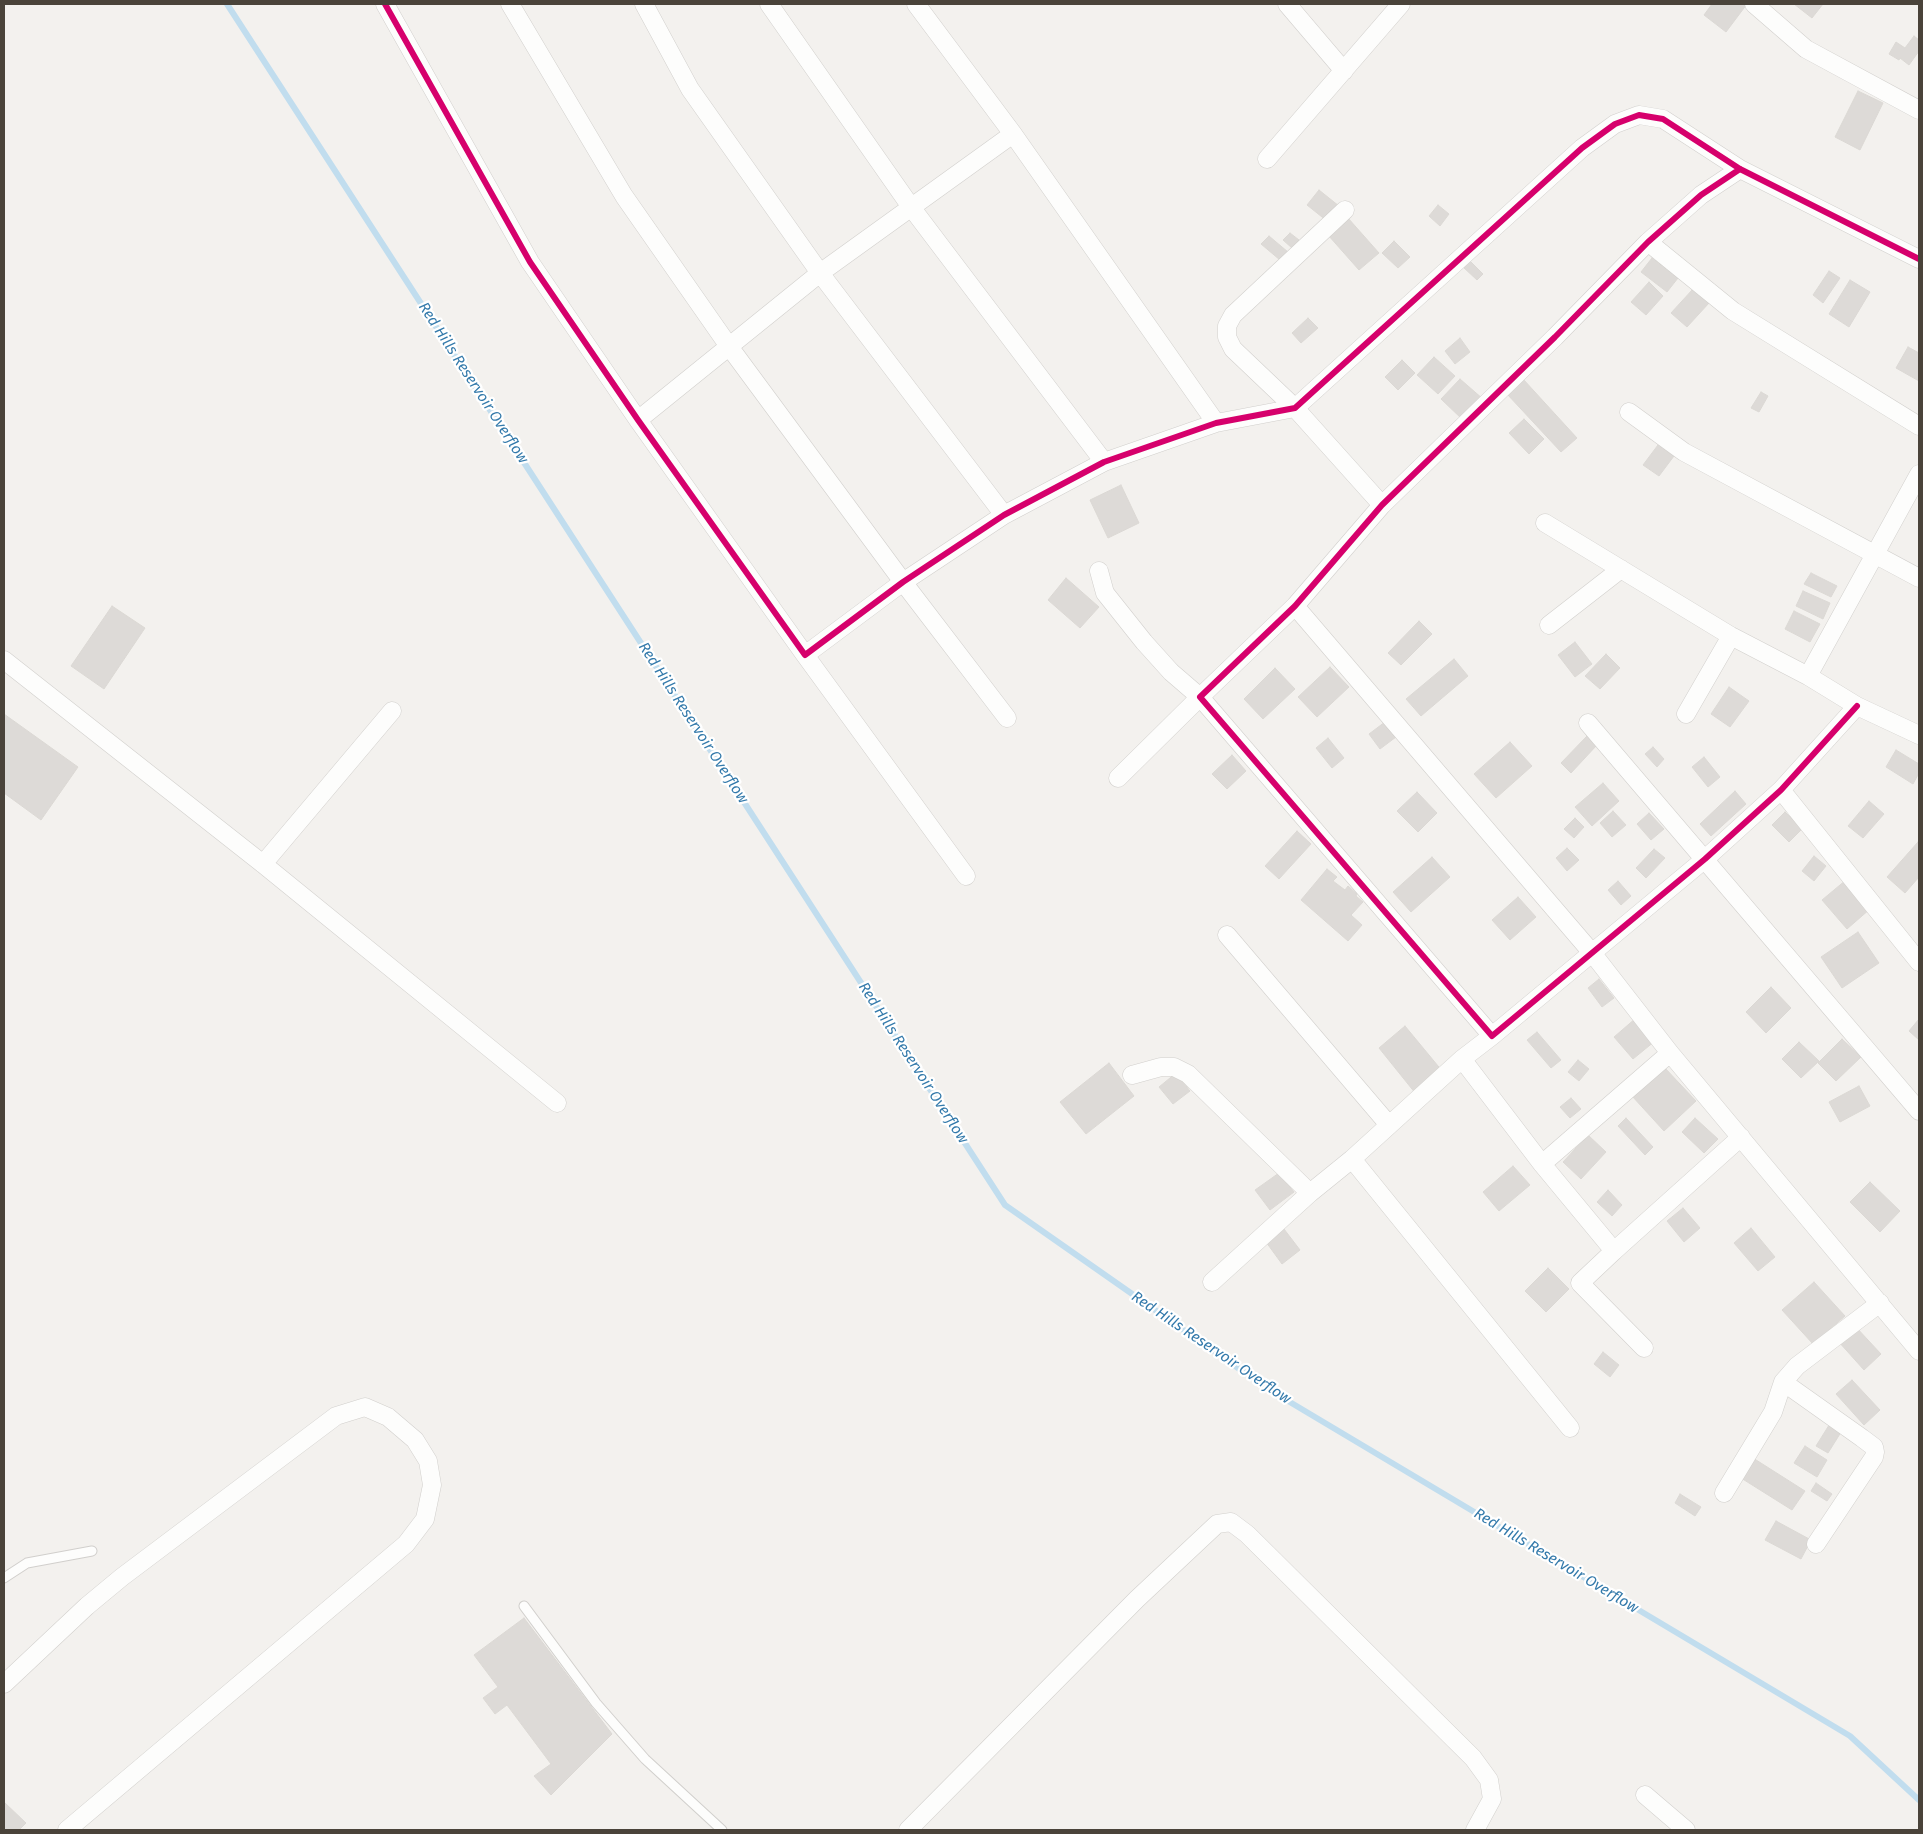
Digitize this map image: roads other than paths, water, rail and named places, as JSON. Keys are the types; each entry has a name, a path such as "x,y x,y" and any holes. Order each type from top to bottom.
{"street":[{"path":"386,4 530,262 638,420 805,655 966,876"},
{"path":"510,4 624,196 728,345 903,582 1008,718"},
{"path":"644,4 690,89 820,273 1004,514"},
{"path":"769,4 911,207 1104,462"},
{"path":"916,4 1013,134 1216,422"},
{"path":"1288,4 1344,71"},
{"path":"1267,159 1401,4"},
{"path":"1754,4 1806,49 1919,110"},
{"path":"805,655 903,582 1004,514 1104,462 1216,422 1295,408 1582,148 1615,124 1639,115 1663,119 1740,169 1919,259"},
{"path":"638,420 728,345 820,273 1013,134"},
{"path":"1118,778 1295,606 1382,505 1555,337 1648,242 1701,195 1740,169"},
{"path":"1345,210 1232,314 1227,326 1227,337 1233,349 1295,408 1382,505"},
{"path":"1648,242 1733,311 1919,426"},
{"path":"1629,412 1684,452 1919,578"},
{"path":"1808,676 1919,474"},
{"path":"1545,522 1731,636 1808,676 1856,706 1919,735"},
{"path":"1549,624 1621,569"},
{"path":"1099,571 1106,593 1144,642 1171,672 1200,697 1492,1036"},
{"path":"1295,606 1593,954 1670,1053 1919,1351"},
{"path":"1686,714 1731,636"},
{"path":"4,660 263,864 557,1103"},
{"path":"1212,1282 1462,1059 1593,954 1705,859 1781,790 1856,706"},
{"path":"263,864 392,711"},
{"path":"1588,723 1919,1111"},
{"path":"1781,790 1919,962"},
{"path":"1226,935 1389,1125"},
{"path":"1542,1164 1670,1053"},
{"path":"1462,1059 1542,1164 1614,1250"},
{"path":"1132,1075 1161,1067 1174,1068 1188,1074 1310,1193"},
{"path":"1644,1348 1580,1283 1614,1250 1741,1137"},
{"path":"1352,1159 1570,1428"},
{"path":"1724,1492 1752,1450 1773,1412 1783,1382 1797,1366 1880,1303"},
{"path":"1783,1382 1874,1447 1874,1457 1816,1544"},
{"path":"4,1684 87,1606 122,1577 336,1416 365,1408 388,1417 415,1440 428,1461 432,1485 425,1519 406,1544 67,1830"},
{"path":"908,1830 1137,1599 1217,1524 1231,1522 1247,1534 1473,1758 1488,1780 1492,1799 1475,1830"},
{"path":"1645,1795 1686,1830"}],"lane":[{"path":"4,1578 27,1564 92,1551"},
{"path":"524,1606 596,1703 645,1759 722,1830"}],"waterway":[{"name":"Red Hills Reservoir Overflow","path":"227,4 1005,1205 1268,1389 1850,1736 1919,1800"}]}
